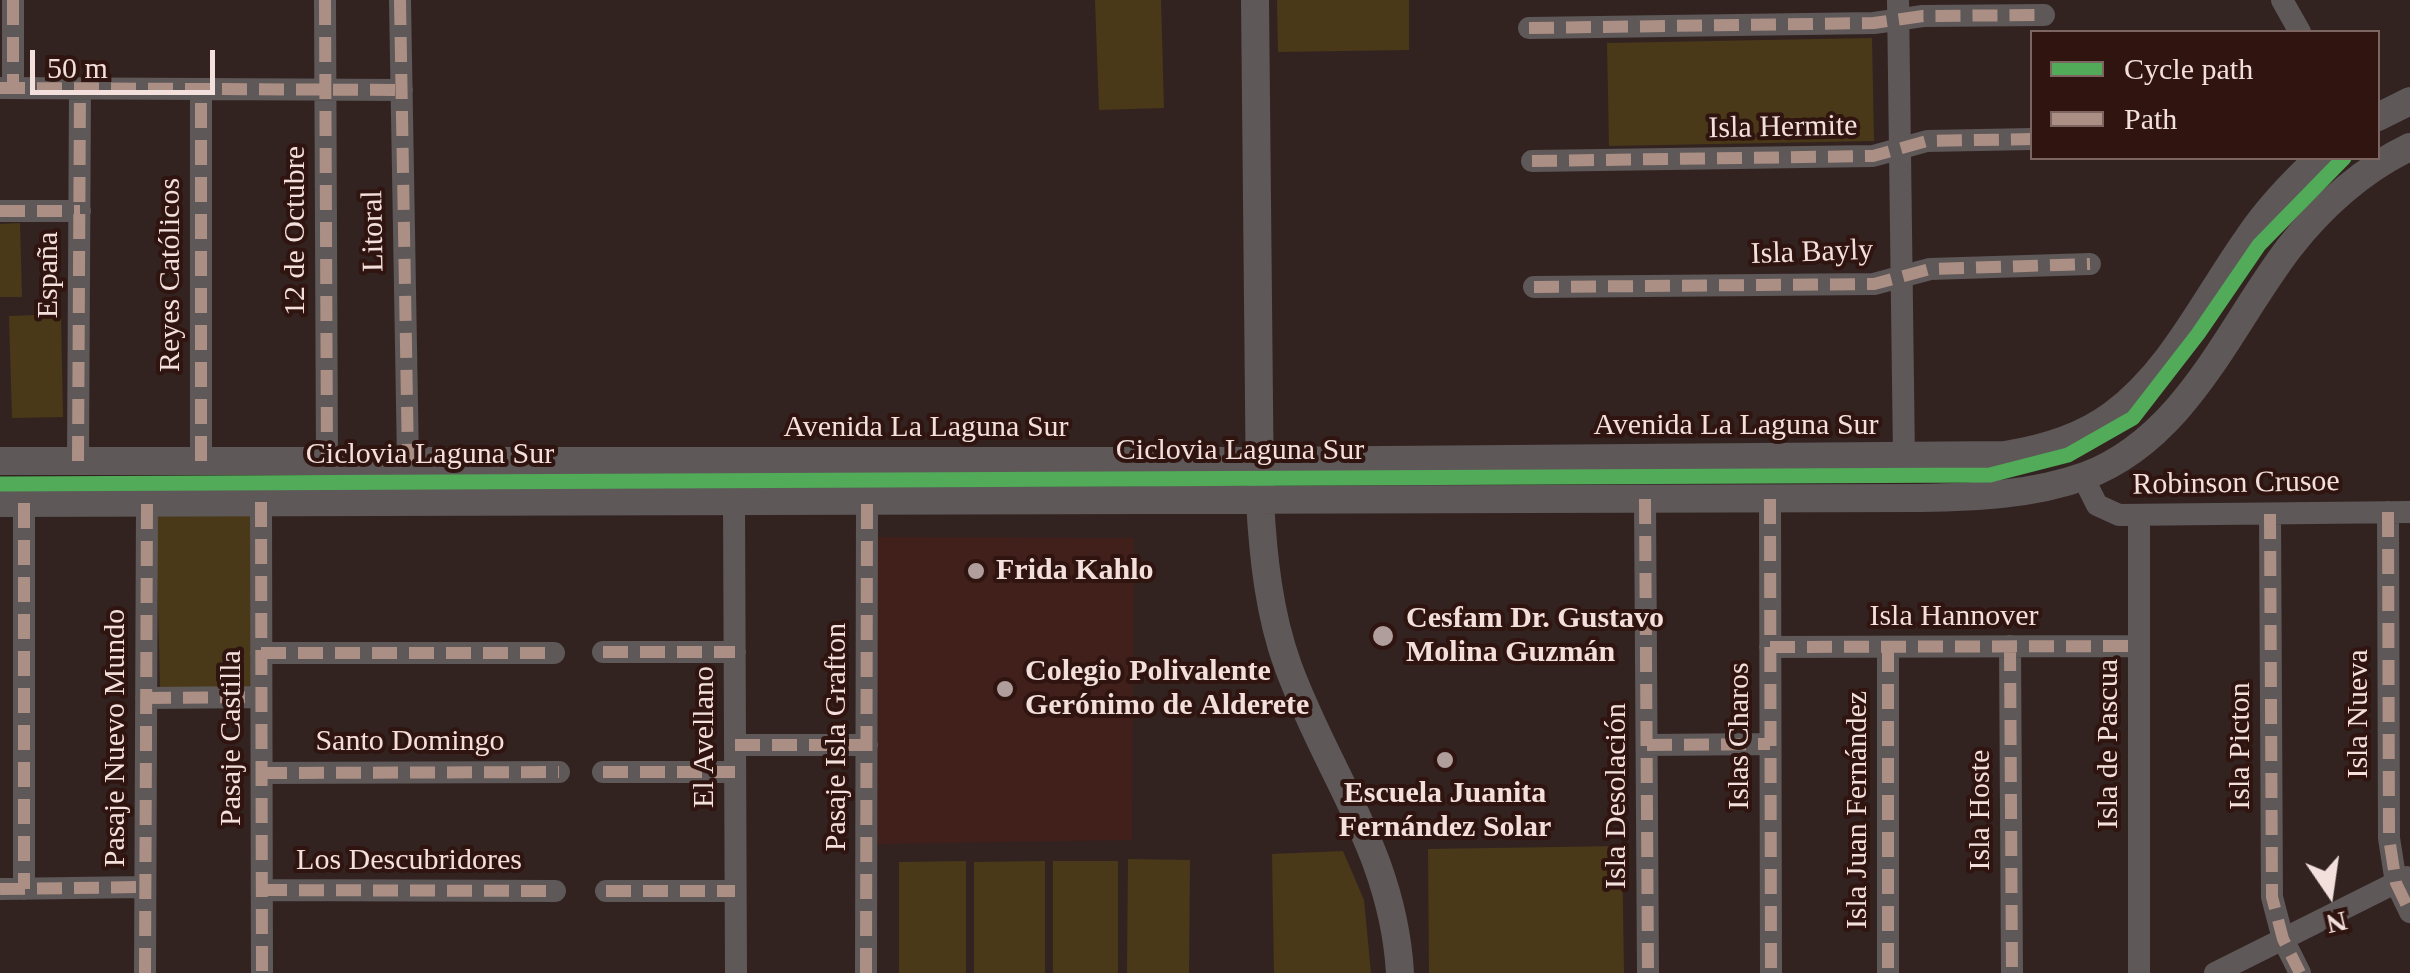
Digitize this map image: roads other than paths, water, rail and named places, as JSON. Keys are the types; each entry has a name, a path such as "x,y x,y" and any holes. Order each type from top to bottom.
{"street":[{"path":"13,0 6,88 402,90"},
{"name":"12 de Octubre","path":"325,0 328,461"},
{"name":"Litoral","path":"400,0 408,461"},
{"path":"1256,0 1260,501 1267,575 1287,664 1378,861 1394,918 1400,973"},
{"path":"2282,0 2299,30"},
{"path":"1530,28 1874,23 1898,10 1923,16 2044,16"},
{"path":"1898,10 1904,458"},
{"name":"España","path":"78,461 80,89"},
{"name":"Reyes Católicos","path":"201,461 202,89"},
{"path":"2380,116 2410,101"},
{"name":"Isla Hermite","path":"1532,161 1874,156 1927,141 2030,139"},
{"path":"2380,158 2410,146"},
{"name":"Avenida La Laguna Sur","path":"0,462 1982,457 2028,451 2071,438 2110,416 2160,368 2250,235 2317,160"},
{"path":"24,889 12,503 1770,499 1968,497 2024,491 2083,477 2131,451 2177,409 2306,228 2371,162"},
{"path":"0,211 80,211"},
{"name":"Isla Bayly","path":"1534,288 1874,284 1930,269 2090,264"},
{"name":"Robinson Crusoe","path":"2083,477 2103,510 2120,515 2399,512"},
{"name":"Isla Desolación","path":"1645,499 1648,973"},
{"name":"Islas Charos","path":"1770,499 1771,973"},
{"name":"Pasaje Nuevo Mundo","path":"145,973 147,502"},
{"name":"Pasaje Castilla","path":"261,502 262,973"},
{"name":"El Avellano","path":"734,502 736,973"},
{"name":"Pasaje Isla Grafton","path":"866,973 867,502"},
{"name":"Isla Nueva","path":"2399,512 2389,838 2410,912"},
{"name":"Isla Picton","path":"2270,514 2272,896 2283,939 2300,973"},
{"name":"Isla de Pascua","path":"2139,516 2139,973"},
{"name":"Isla Hoste","path":"2010,646 2012,973"},
{"name":"Isla Hannover","path":"1770,648 2138,646"},
{"name":"Isla Juan Fernández","path":"1888,647 1888,973"},
{"path":"261,653 554,652"},
{"path":"602,652 735,652"},
{"path":"146,698 262,697"},
{"path":"1647,745 1770,744"},
{"path":"735,745 866,745"},
{"name":"Santo Domingo","path":"262,772 559,772"},
{"path":"603,772 735,772"},
{"path":"2214,973 2403,879"},
{"path":"0,889 145,887"},
{"name":"Los Descubridores","path":"262,890 555,891"},
{"path":"606,891 735,891"}],"place":[{"name":"Frida Kahlo","path":"976,571"},
{"name":"Cesfam Dr. Gustavo Molina Guzmán","path":"1383,636"},
{"name":"Colegio Polivalente Gerónimo de Alderete","path":"1005,689"},
{"name":"Escuela Juanita Fernández Solar","path":"1445,760"}]}
